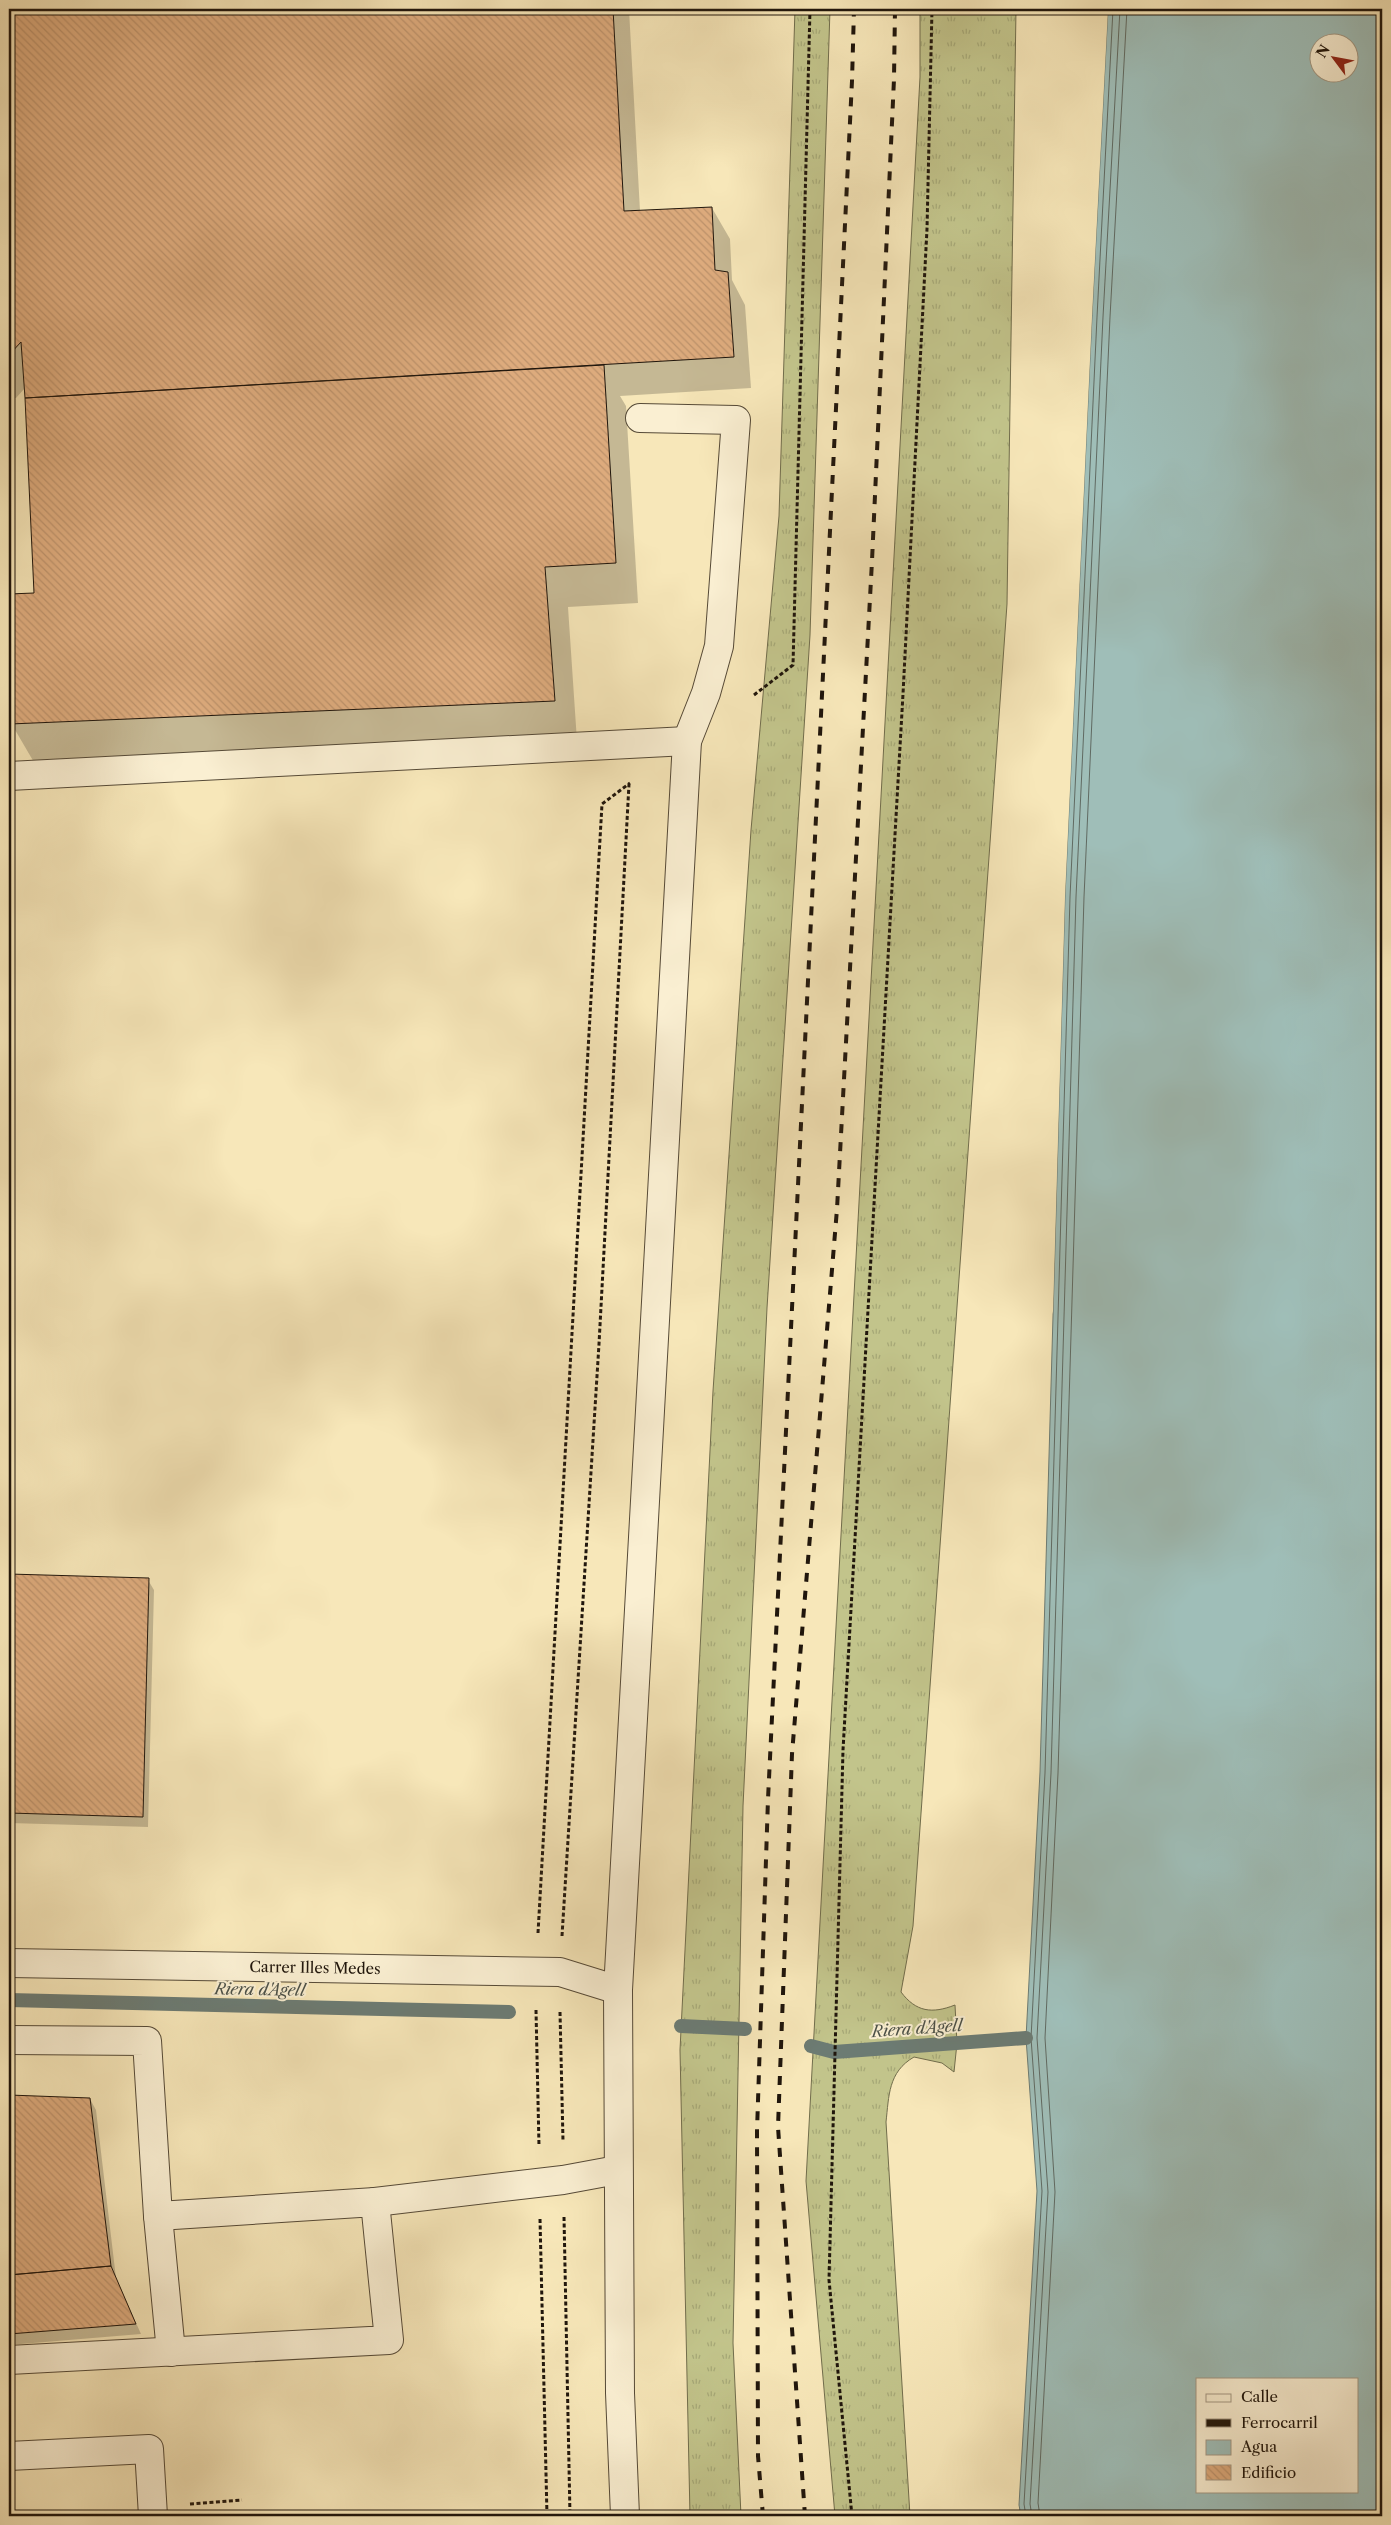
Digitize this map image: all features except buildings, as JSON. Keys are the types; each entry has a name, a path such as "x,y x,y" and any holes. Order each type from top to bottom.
{"street":[{"path":"625,2516 620,2394 617,2170 618,1990 687,740 706,694 719,646 736,420 640,418"},
{"path":"9,776 687,740"},
{"name":"Carrer Illes Medes","path":"9,1963 548,1971 618,1990"},
{"path":"9,2040 147,2040 158,2216 172,2352"},
{"path":"158,2216 375,2202 551,2181 617,2170"},
{"path":"9,2360 389,2340 375,2202"},
{"path":"9,2456 149,2449 153,2516"}],"path":[{"path":"754,695 793,665 810,9"},
{"path":"852,2516 829,2280 842,1750 873,1240 927,229 932,9"},
{"path":"547,2516 551,2181 548,1971 602,804 636,779"},
{"path":"570,2516 551,2181 548,1971 599,1344 629,784"}],"green space":[{"path":"795,9 830,9 810,635 767,1308 743,1806 733,2343 741,2516 690,2516 680,2050 713,1391 751,830 779,516"},
{"path":"920,9 1016,9 1007,604 913,1926 901,1992 913,2004 925,2009 939,2010 955,2005 957,2043 954,2072 942,2063 914,2057 905,2063 891,2085 886,2122 910,2516 835,2516 806,2181 920,77"}],"water":[{"path":"1108,9 1382,9 1382,2516 1021,2516 1019,2505 1037,2191 1026,2038 1040,1772 1065,896"}],"pier":[{"path":"1106,9 1108,9 1065,896 1053,1311 1051,1317 1063,896 1089,316"}],"waterway":[{"name":"Riera d'Agell","path":"9,2000 509,2012"},
{"name":"Riera d'Agell","path":"681,2026 745,2029"},
{"name":"Riera d'Agell","path":"811,2046 834,2052 1026,2038"}],"railway":[{"path":"763,2516 758,2456 757,2131 768,1799 854,9"},
{"path":"805,2516 778,2127 792,1754 837,1209 872,561 894,79 895,9"}]}
